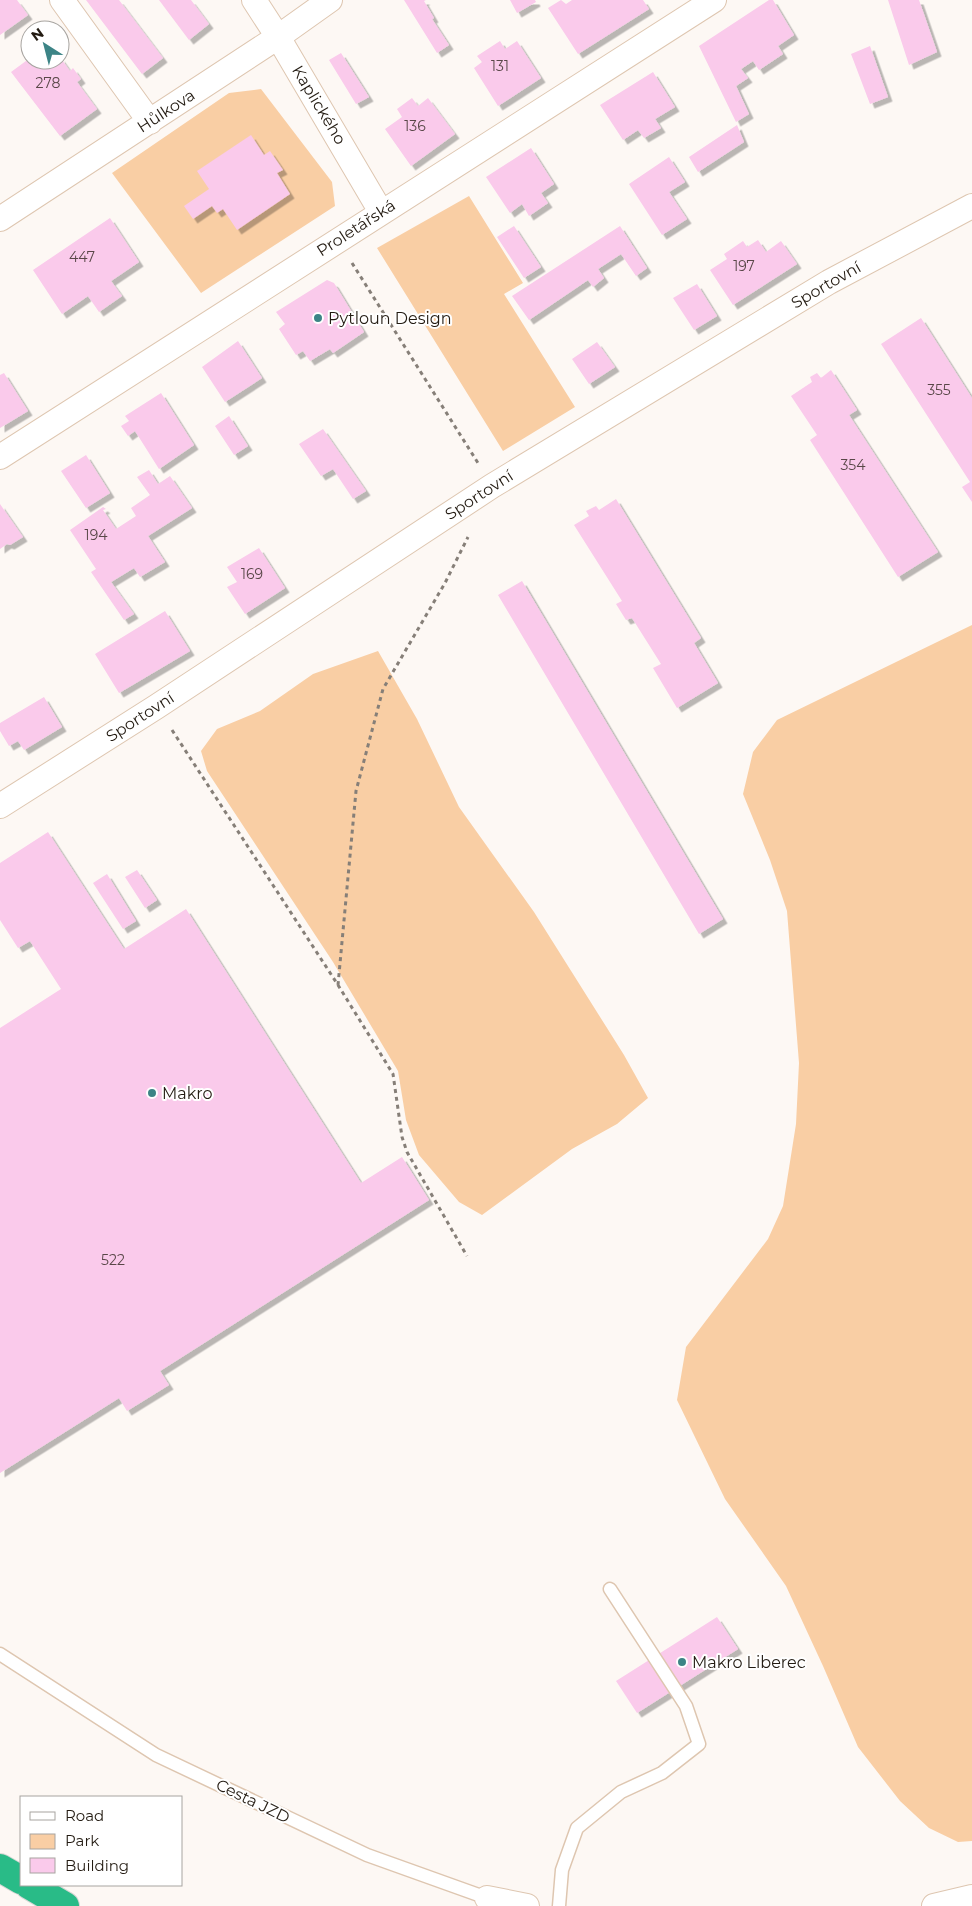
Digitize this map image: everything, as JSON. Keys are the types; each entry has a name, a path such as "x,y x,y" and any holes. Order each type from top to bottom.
{"highway":[{"path":"0,1868 20,1879"},
{"path":"31,1886 65,1906"}],"street":[{"path":"62,0 150,122"},
{"name":"Kaplického","path":"254,0 278,37 381,212"},
{"name":"Hůlkova","path":"0,219 150,122 330,0"},
{"name":"Proletářská","path":"0,457 714,0"},
{"name":"Sportovní","path":"0,806 156,707 492,486 829,282 972,206"},
{"path":"934,1906 972,1897"},
{"name":"Cesta JZD","path":"487,1898 527,1906"}],"lane":[{"path":"559,1906 562,1870 577,1828 621,1792 662,1773 699,1744 686,1706 610,1589"},
{"name":"Cesta JZD","path":"0,1654 156,1755 367,1856 487,1898"}],"path":[{"path":"338,240 492,486"},
{"path":"338,985 356,791 383,689 446,583 471,530"},
{"path":"156,707 338,985 393,1074 402,1137 407,1152 467,1256"}],"green space":[{"path":"261,89 332,182 335,206 201,293 112,173 229,93"},
{"path":"469,196 523,283 504,294 575,407 503,451 377,248"},
{"path":"972,625 972,1841 958,1842 929,1828 900,1801 858,1747 786,1586 725,1499 677,1400 686,1347 768,1239 783,1206 796,1124 799,1063 787,911 770,860 743,794 753,752 777,720"},
{"path":"378,651 417,719 459,807 534,912 624,1055 648,1098 617,1124 572,1149 482,1215 459,1202 419,1155 406,1120 398,1071 333,962 207,771 201,751 217,729 260,711 313,674"}],"building":[{"path":"0,0 17,0 28,15 0,35"},
{"path":"86,0 119,0 163,58 142,74"},
{"path":"159,0 191,0 209,24 189,40"},
{"path":"404,0 426,0 424,1 434,18 432,19 449,45 437,53"},
{"path":"510,0 535,0 536,2 517,13"},
{"path":"561,0 566,4 572,0 643,0 649,9 578,54 548,8"},
{"path":"769,0 773,0 794,35 778,46 783,54 759,70 753,61 741,69 748,78 736,86 749,114 736,122 699,46"},
{"path":"888,0 919,0 937,52 909,65"},
{"path":"500,41 505,49 517,41 541,78 498,106 474,68 482,62 477,56"},
{"path":"870,46 888,97 870,104 851,54"},
{"path":"341,53 369,97 356,104 329,60"},
{"path":"20,65 20,70 70,71 73,68 81,79 77,82 97,109 60,136 11,72"},
{"path":"653,72 675,107 655,119 661,128 644,138 638,130 623,140 600,105"},
{"path":"412,98 418,106 428,98 455,134 411,166 385,129 402,117 397,109"},
{"path":"737,125 744,142 698,172 689,157"},
{"path":"251,135 264,155 270,151 283,170 277,173 290,194 237,230 223,209 217,213 212,206 193,219 184,206 209,189 197,171"},
{"path":"531,148 554,184 541,193 548,203 529,216 522,204 510,213 486,177"},
{"path":"669,157 685,182 669,192 687,219 662,235 629,184"},
{"path":"110,218 139,262 111,281 122,296 99,312 88,296 62,314 33,270"},
{"path":"514,226 541,267 524,278 497,237"},
{"path":"620,226 647,268 636,276 621,254 598,269 604,278 593,287 588,280 529,320 512,296"},
{"path":"758,240 766,252 781,241 797,264 733,305 710,270 727,259 724,254 743,241 747,247"},
{"name":"Pytloun Design","path":"327,280 334,283 364,332 333,353 330,349 310,361 303,351 296,355 279,329 285,324 276,312"},
{"path":"697,284 717,316 694,330 673,298"},
{"path":"921,318 972,398 972,502 962,487 970,482 881,344"},
{"path":"238,341 262,378 225,402 202,367"},
{"path":"597,342 615,367 589,384 572,359"},
{"path":"831,370 857,410 849,415 938,552 898,577 810,440 817,435 791,396 812,382 810,377 817,373 821,378"},
{"path":"4,373 28,411 0,428 0,375"},
{"path":"161,393 194,445 159,469 135,431 128,436 121,426 129,421 125,416"},
{"path":"229,416 248,446 234,455 215,426"},
{"path":"323,429 366,491 353,499 333,469 321,476 299,444"},
{"path":"86,455 110,493 86,508 61,471"},
{"path":"149,470 158,484 170,476 192,508 148,536 165,562 140,577 134,568 111,582 134,614 124,620 91,572 96,569 70,530 103,507 106,509 103,510 116,529 136,516 131,508 150,495 137,477"},
{"path":"616,499 701,638 694,643 718,683 677,708 653,668 661,664 632,618 626,620 616,604 622,601 574,525 589,516 586,511 596,506 599,510"},
{"path":"0,504 23,537 0,549"},
{"path":"259,548 285,588 245,614 227,587 237,582 227,567"},
{"path":"522,581 723,919 699,934 498,595"},
{"path":"165,611 190,651 119,693 95,654"},
{"path":"44,697 62,727 24,750 18,741 9,746 0,731 0,723"},
{"name":"Makro","path":"48,832 124,949 186,909 361,1183 402,1157 429,1200 160,1371 169,1385 127,1411 119,1398 0,1473 0,1028 61,989 30,941 18,948 0,920 0,863"},
{"path":"137,870 157,900 145,908 125,877"},
{"path":"107,874 136,921 123,929 93,883"},
{"path":"717,1617 738,1649 637,1713 616,1681"}],"place":[{"name":"Pytloun Design","path":"318,318"},
{"name":"Makro","path":"152,1093"},
{"name":"Makro Liberec","path":"682,1662"}]}
